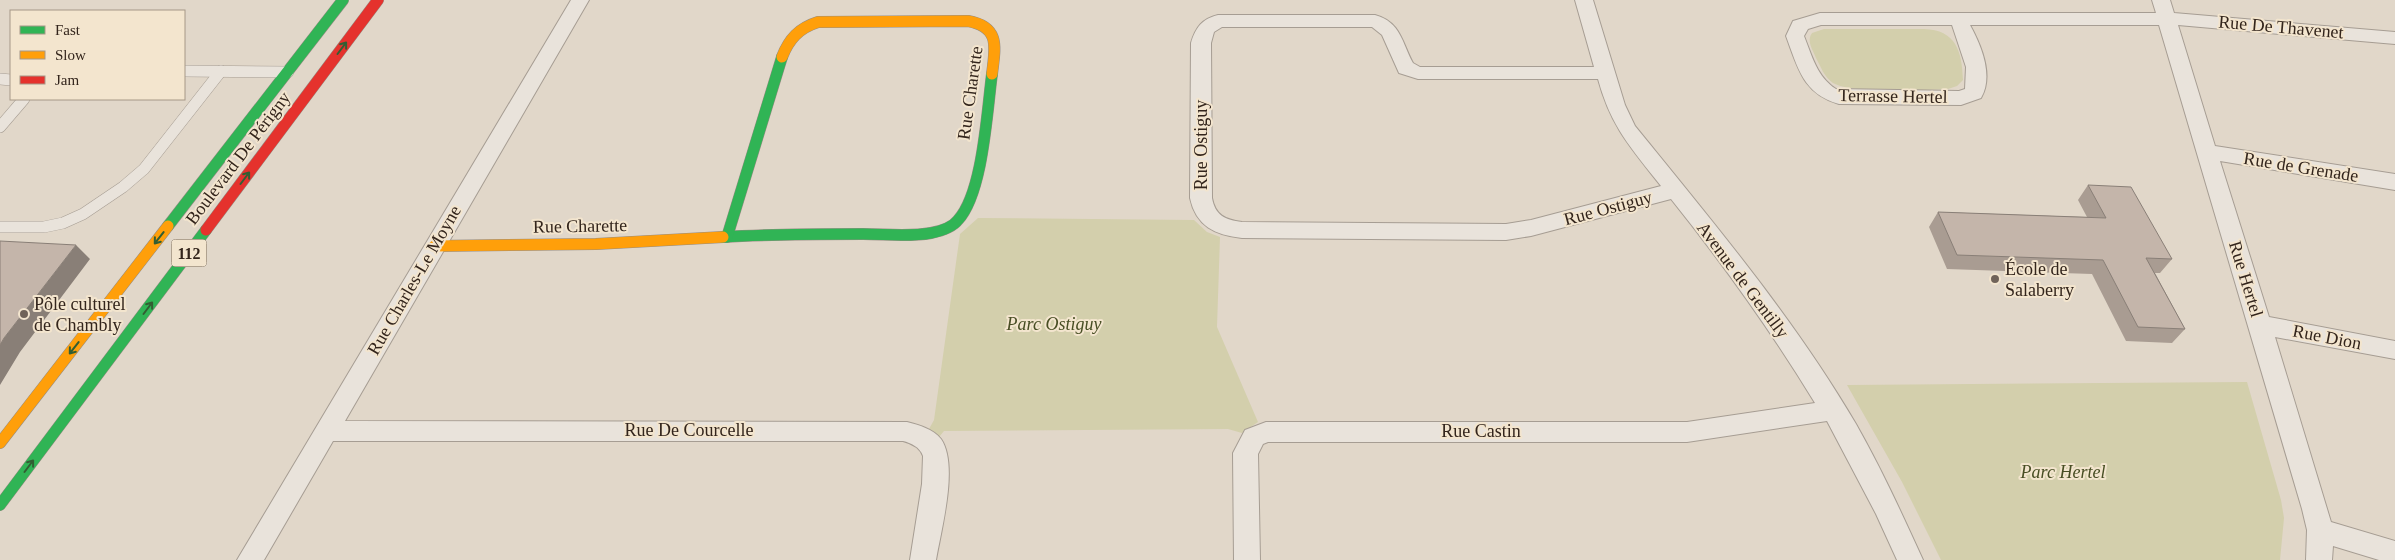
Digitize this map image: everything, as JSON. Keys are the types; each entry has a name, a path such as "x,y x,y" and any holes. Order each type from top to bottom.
{"street":[{"name":"Boulevard De Périgny","path":"0,443 343,0"},
{"name":"Boulevard De Périgny","path":"0,505 378,0"},
{"name":"Rue Charles-Le Moyne","path":"250,560 580,0"},
{"name":"Avenue de Gentilly","path":"1584,0 1615,105 1627,129 1742,274 1789,340 1833,410 1882,501 1910,560"},
{"name":"Rue Hertel","path":"2160,0 2260,324 2320,530 2319,560"},
{"name":"Terrasse Hertel","path":"1959,21 1971,44 1977,82 1974,93 1961,98 1833,96 1817,86 1795,36 1800,25 1815,20 2166,19"},
{"name":"Rue De Thavenet","path":"2166,19 2202,20 2395,38"},
{"name":"Rue Charette","path":"434,246 596,244 727,237 768,234 922,234 940,231 955,224 965,212 973,192 996,43 992,32 985,26 968,21 825,21 801,28 787,42 784,50 727,237"},
{"name":"Rue Ostiguy","path":"1606,74 1418,73 1406,68 1390,32 1385,25 1375,22 1218,21 1205,29 1201,43 1201,198 1203,209 1213,222 1226,228 1242,230 1506,232 1531,228 1675,190"},
{"name":"Rue de Grenade","path":"2207,152 2395,182"},
{"name":"Rue Dion","path":"2260,324 2395,350"},
{"name":"Rue Castin","path":"1247,560 1245,453 1254,437 1266,432 1687,432 1833,410"},
{"name":"Rue De Courcelle","path":"326,432 903,431 926,440 936,455 936,472 923,560"},
{"path":"2320,530 2395,553"}],"lane":[{"path":"185,71 288,72"},
{"path":"0,227 44,227 63,223 83,214 123,187 147,166 221,71"},
{"path":"0,127 23,100"}],"green space":[{"path":"1824,29 1935,30 1950,38 1959,51 1963,80 1957,86 1948,89 1922,90 1855,89 1833,83 1827,78 1821,68 1811,46 1810,36 1812,33"},
{"name":"Parc Ostiguy","path":"978,218 1194,220 1207,232 1220,237 1217,327 1258,422 1242,433 1228,429 944,431 939,437 929,429 934,420 960,234"},
{"name":"Parc Hertel","path":"2247,382 2281,500 2284,518 2280,560 1941,560 1902,482 1847,385"}],"building":[{"path":"2088,185 2131,187 2172,259 2146,258 2185,329 2138,327 2103,260 1957,255 1938,212 2106,218"},
{"path":"0,241 76,245 0,345"}],"traffic: fast":[{"path":"168,226 343,0"},
{"path":"727,237 782,57"},
{"path":"723,237 768,234 922,234 950,227 958,221 966,210 972,194 985,129 992,74"},
{"path":"0,505 206,230"}],"traffic: slow":[{"path":"782,57 787,44 795,34 805,27 818,22 968,21 978,23 994,38 996,43 992,74"},
{"path":"0,443 168,226"},
{"path":"434,246 596,244 723,237"}],"traffic: jam":[{"path":"206,230 378,0"}],"place":[{"name":"École de Salaberry","path":"1995,279"},
{"name":"Pôle culturel de Chambly","path":"24,314"}]}
